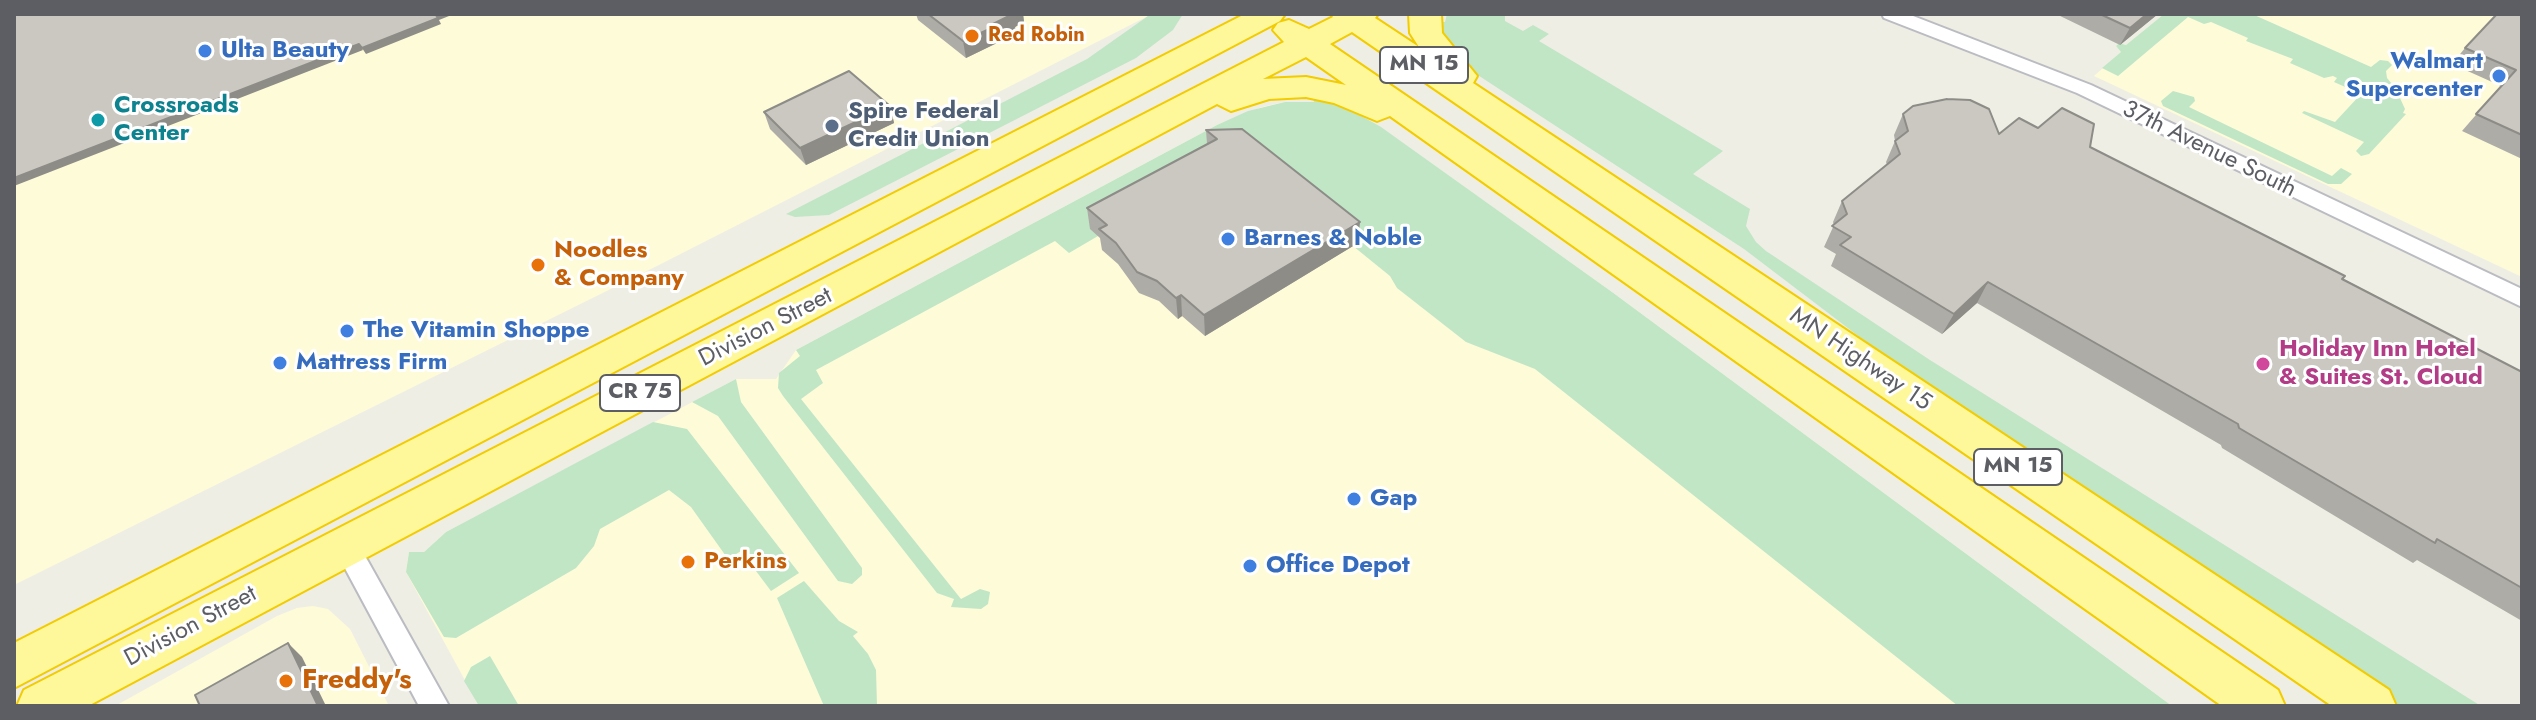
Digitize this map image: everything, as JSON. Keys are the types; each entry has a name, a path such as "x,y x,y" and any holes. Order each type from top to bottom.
{"highway":[{"name":"MN 15","path":"1267,14 2261,706"},
{"name":"Division Street","path":"14,667 505,414 1267,14"},
{"path":"1425,14 1426,33 1433,45 1493,111"},
{"name":"MN Highway 15","path":"1354,15 2372,706"},
{"name":"Division Street","path":"41,706 1014,198 1354,15"},
{"path":"1130,86 1191,32 1199,17"},
{"path":"1014,198 1097,173 1232,100 1253,92 1282,87 1325,90 1358,100 1487,166"}],"street":[{"name":"37th Avenue South","path":"1891,14 2076,86 2522,299"},
{"path":"346,546 434,706"}],"shaded area":[{"name":"Crossroads Center","path":"14,14 1148,16 653,268 14,585"},
{"path":"2164,14 2522,14 2522,277 2094,76 2121,52 2116,46 2119,43 2126,45"},
{"path":"1313,98 1349,109 1400,141 1612,292 2172,706 479,706 406,572 409,552 424,552 446,532 736,379 776,379 796,350 1217,125 1262,107 1285,102 1314,102"},
{"path":"313,606 328,609 350,629 389,706 115,706 277,616"}],"green space":[{"path":"1145,14 1183,14 1173,30 1136,58 829,215 795,217 786,214 1087,59 1148,16"},
{"path":"1447,14 1505,14 1505,21 1523,31 1533,25 1549,34 1539,41 1723,151 1693,174 1750,209 1746,226 1766,251 1930,360 2481,706 2397,706 1886,357 1744,249 1467,68 1452,54 1436,22 1445,22"},
{"path":"2164,14 2252,14 2371,67 2380,60 2388,61 2392,65 2386,71 2387,78 2402,96 2399,96 2405,109 2403,113 2406,114 2369,154 2361,156 2356,151 2364,142 2302,113 2304,111 2335,122 2361,94 2334,82 2337,78 2333,76 2324,78 2290,63 2293,59 2246,41 2248,38 2211,22 2204,24 2188,17 2118,76 2102,68 2121,52 2116,46 2119,43 2126,45"},
{"path":"2173,91 2194,97 2195,101 2189,107 2332,176 2341,168 2352,174 2341,184 2328,184 2163,106 2161,101"},
{"path":"1313,98 1349,109 1381,127 1612,292 2172,706 1958,706 1535,369 1466,342 1397,288 1390,276 1353,246 1358,243 1098,236 1069,253 1055,241 816,370 823,383 801,399 961,599 980,589 990,592 988,604 981,609 951,607 954,599 937,593 783,396 778,388 779,373 800,356 796,350 1217,125 1248,111 1285,102 1314,102"},
{"path":"736,379 741,402 862,568 862,575 852,584 838,581 718,416 692,402"},
{"path":"653,422 687,429 799,573 771,591 741,551 728,559 691,507 669,490 600,529 594,546 576,568 456,638 444,637 406,572 409,552 424,552 446,532"},
{"path":"804,581 839,621 858,632 853,636 876,670 877,706 824,706 777,598"},
{"path":"490,656 519,706 479,706 464,681 471,667"}],"building":[{"name":"Crossroads Center","path":"14,14 435,14 438,18 362,48 359,44 14,178"},
{"path":"928,14 1013,14 993,24 996,26 963,41"},
{"path":"2100,14 2147,14 2130,28"},
{"name":"Walmart Supercenter","path":"2497,14 2522,14 2522,135 2476,114 2516,70 2465,48"},
{"path":"849,71 890,106 800,148 764,112"},
{"name":"Holiday Inn Hotel & Suites St. Cloud","path":"1947,99 1970,100 1989,109 1999,134 2019,118 2038,128 2062,108 2094,124 2090,147 2345,276 2342,279 2522,372 2522,588 2437,539 2435,543 2239,428 2238,424 1988,282 1954,314 1840,245 1851,237 1832,226 1847,214 1842,201 1900,154 1895,141 1908,131 1903,114 1913,106"},
{"name":"Barnes & Noble","path":"1242,129 1360,222 1204,315 1181,295 1176,298 1157,281 1137,272 1116,243 1099,229 1107,225 1087,208 1217,139 1206,130"},
{"path":"288,643 318,706 200,706 195,695"}],"place":[{"name":"Red Robin","path":"972,36"},
{"name":"Ulta Beauty","path":"205,51"},
{"name":"Walmart Supercenter","path":"2499,76"},
{"name":"Crossroads Center","path":"98,120"},
{"name":"Spire Federal Credit Union","path":"832,126"},
{"name":"Barnes & Noble","path":"1228,239"},
{"name":"Noodles & Company","path":"538,265"},
{"name":"The Vitamin Shoppe","path":"347,331"},
{"name":"Mattress Firm","path":"280,363"},
{"name":"Holiday Inn Hotel & Suites St. Cloud","path":"2263,364"},
{"name":"Gap","path":"1354,499"},
{"name":"Perkins","path":"688,562"},
{"name":"Office Depot","path":"1250,566"},
{"name":"Freddy's","path":"286,681"}]}
